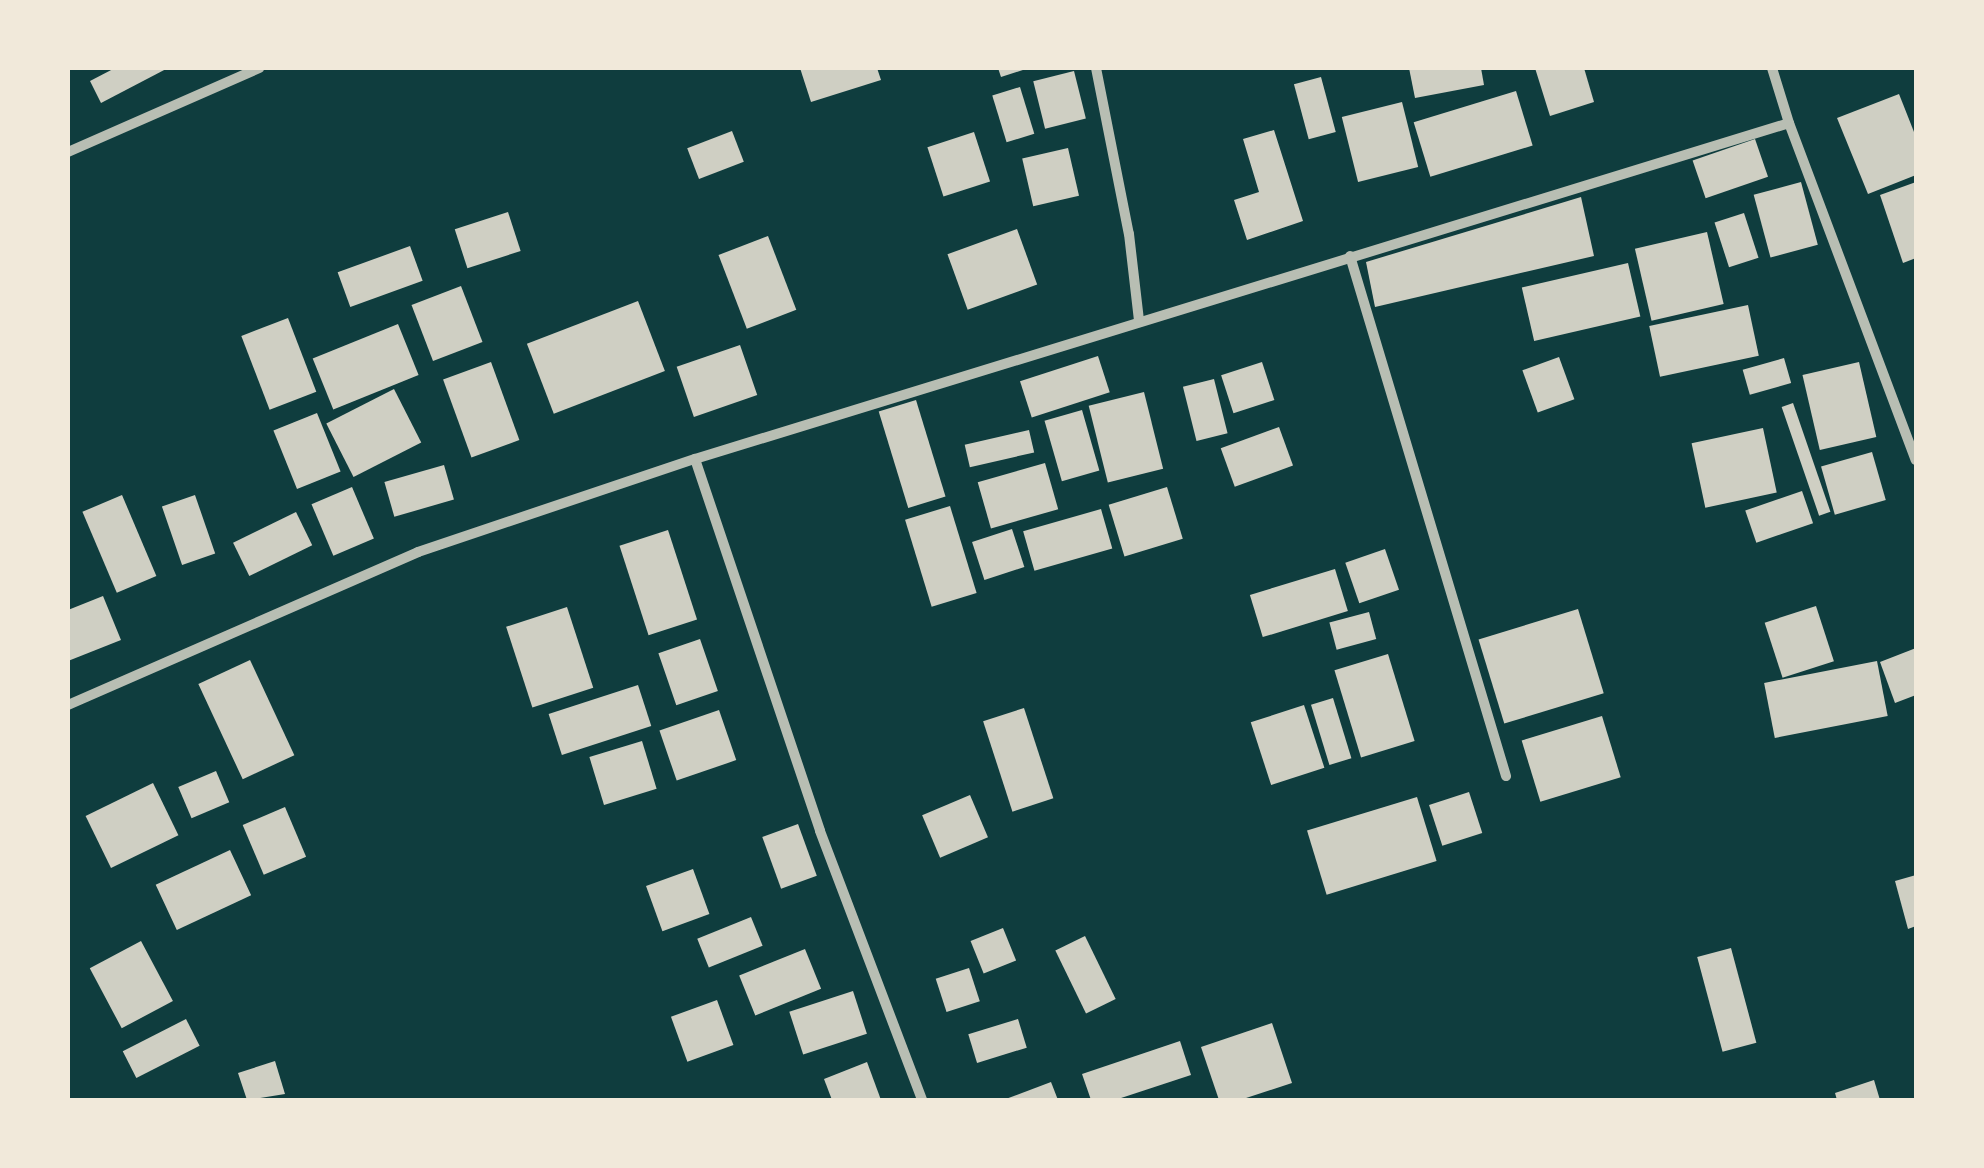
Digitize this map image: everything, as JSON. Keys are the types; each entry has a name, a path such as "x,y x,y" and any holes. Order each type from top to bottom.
{"street":[{"path":"68,152 259,68"},
{"path":"1096,68 1129,234 1140,322"},
{"path":"1772,68 1789,123 1916,460"},
{"path":"68,705 418,552 695,458 1789,123"},
{"path":"1350,256 1506,776"},
{"path":"695,458 820,830 922,1100"}],"building":[{"path":"115,68 168,68 101,103 90,81"},
{"path":"800,68 877,68 881,80 811,102"},
{"path":"998,68 1029,68 1001,77"},
{"path":"1409,68 1481,68 1484,85 1415,98"},
{"path":"1535,68 1584,68 1594,102 1550,116"},
{"path":"1074,71 1086,119 1045,129 1033,81"},
{"path":"1321,77 1336,132 1309,139 1294,84"},
{"path":"1020,87 1034,134 1007,142 992,95"},
{"path":"1516,91 1533,146 1430,177 1414,122"},
{"path":"1899,94 1916,137 1916,175 1868,194 1837,118"},
{"path":"1402,102 1418,167 1358,182 1342,117"},
{"path":"1274,130 1303,221 1247,240 1234,200 1259,192 1243,139"},
{"path":"732,131 744,162 699,179 687,148"},
{"path":"974,132 990,181 943,197 927,147"},
{"path":"1755,139 1768,177 1706,198 1693,160"},
{"path":"1068,148 1079,196 1033,206 1022,159"},
{"path":"1801,182 1818,245 1770,257 1754,195"},
{"path":"1916,182 1916,258 1903,263 1880,195"},
{"path":"1581,197 1594,256 1375,307 1366,262"},
{"path":"508,212 521,251 467,268 455,229"},
{"path":"1744,213 1759,258 1729,267 1715,223"},
{"path":"1017,229 1037,284 968,310 947,254"},
{"path":"1707,232 1724,304 1652,321 1635,249"},
{"path":"768,236 796,310 747,329 719,255"},
{"path":"410,246 423,281 350,307 338,272"},
{"path":"1628,263 1640,317 1534,341 1522,288"},
{"path":"461,286 483,342 433,361 412,305"},
{"path":"638,301 665,371 554,414 527,344"},
{"path":"1748,305 1759,356 1660,377 1649,326"},
{"path":"288,318 316,392 270,410 241,336"},
{"path":"398,324 419,375 333,409 313,358"},
{"path":"740,345 757,395 694,417 677,367"},
{"path":"1098,356 1110,392 1032,417 1020,381"},
{"path":"1559,357 1574,399 1538,413 1522,370"},
{"path":"1784,358 1791,383 1750,395 1743,370"},
{"path":"491,362 519,440 471,457 443,379"},
{"path":"1262,362 1274,400 1233,413 1221,375"},
{"path":"1859,362 1876,437 1820,450 1802,375"},
{"path":"1214,379 1228,433 1196,441 1183,387"},
{"path":"394,389 421,442 354,477 326,424"},
{"path":"1144,392 1163,469 1108,482 1089,406"},
{"path":"916,400 946,497 908,508 879,411"},
{"path":"1793,403 1830,512 1819,516 1782,407"},
{"path":"1082,410 1099,471 1062,481 1045,421"},
{"path":"317,413 341,471 297,489 273,431"},
{"path":"1279,427 1293,466 1235,487 1221,448"},
{"path":"1763,428 1777,493 1705,508 1692,443"},
{"path":"1029,430 1034,452 970,467 965,445"},
{"path":"1872,452 1886,500 1835,515 1821,467"},
{"path":"1045,463 1058,509 991,528 978,482"},
{"path":"444,465 454,500 394,517 384,482"},
{"path":"352,487 374,539 333,556 311,504"},
{"path":"1167,487 1183,539 1124,556 1109,505"},
{"path":"1802,491 1813,523 1756,543 1745,511"},
{"path":"122,495 156,576 117,593 82,512"},
{"path":"195,495 215,554 182,565 162,506"},
{"path":"950,506 977,593 932,607 905,520"},
{"path":"1101,509 1112,548 1034,571 1023,531"},
{"path":"296,512 312,545 249,576 233,543"},
{"path":"1012,529 1024,567 984,580 972,542"},
{"path":"668,530 697,619 649,635 619,546"},
{"path":"1385,549 1399,590 1359,603 1345,563"},
{"path":"1335,569 1348,611 1263,637 1250,595"},
{"path":"103,596 121,640 68,661 68,610"},
{"path":"1816,606 1834,661 1783,678 1765,623"},
{"path":"567,607 593,688 532,708 506,627"},
{"path":"1578,609 1604,693 1504,724 1479,639"},
{"path":"1369,612 1376,639 1337,650 1329,623"},
{"path":"700,639 718,691 676,705 658,653"},
{"path":"1916,648 1916,695 1895,703 1880,662"},
{"path":"1388,654 1415,741 1361,757 1334,670"},
{"path":"250,660 294,755 243,779 198,684"},
{"path":"1877,661 1888,716 1775,738 1764,683"},
{"path":"638,685 651,726 562,755 549,714"},
{"path":"1333,698 1351,758 1329,765 1311,705"},
{"path":"1304,705 1324,768 1271,785 1251,722"},
{"path":"1024,708 1053,798 1012,812 983,721"},
{"path":"719,710 736,760 677,781 659,731"},
{"path":"1602,716 1621,777 1540,802 1522,741"},
{"path":"642,741 657,789 604,805 589,757"},
{"path":"216,771 229,802 192,818 178,787"},
{"path":"153,783 178,835 111,868 86,816"},
{"path":"1469,792 1482,833 1442,846 1429,805"},
{"path":"970,795 988,837 940,858 922,815"},
{"path":"1417,797 1437,861 1327,895 1307,831"},
{"path":"285,807 306,857 264,875 243,825"},
{"path":"798,824 817,876 781,889 762,837"},
{"path":"230,850 251,895 177,930 156,885"},
{"path":"693,869 709,914 662,931 646,886"},
{"path":"1916,875 1916,926 1908,929 1895,881"},
{"path":"751,917 763,946 709,967 697,939"},
{"path":"1003,928 1016,960 984,974 971,941"},
{"path":"1085,936 1116,999 1086,1013 1055,950"},
{"path":"141,941 173,1001 122,1028 90,968"},
{"path":"1731,948 1756,1043 1723,1052 1697,957"},
{"path":"805,949 821,989 755,1015 739,976"},
{"path":"969,968 980,1001 947,1012 936,979"},
{"path":"853,991 867,1034 803,1055 789,1012"},
{"path":"717,1000 733,1045 687,1062 671,1017"},
{"path":"186,1019 200,1046 136,1078 123,1051"},
{"path":"1018,1019 1027,1048 977,1063 968,1034"},
{"path":"1272,1023 1292,1083 1240,1100 1219,1100 1201,1047"},
{"path":"1180,1041 1191,1075 1115,1100 1091,1100 1082,1074"},
{"path":"275,1061 285,1094 247,1100 238,1073"},
{"path":"867,1062 881,1100 832,1100 824,1079"},
{"path":"1874,1080 1880,1100 1837,1100 1835,1093"},
{"path":"1051,1082 1058,1100 1003,1100"}]}
